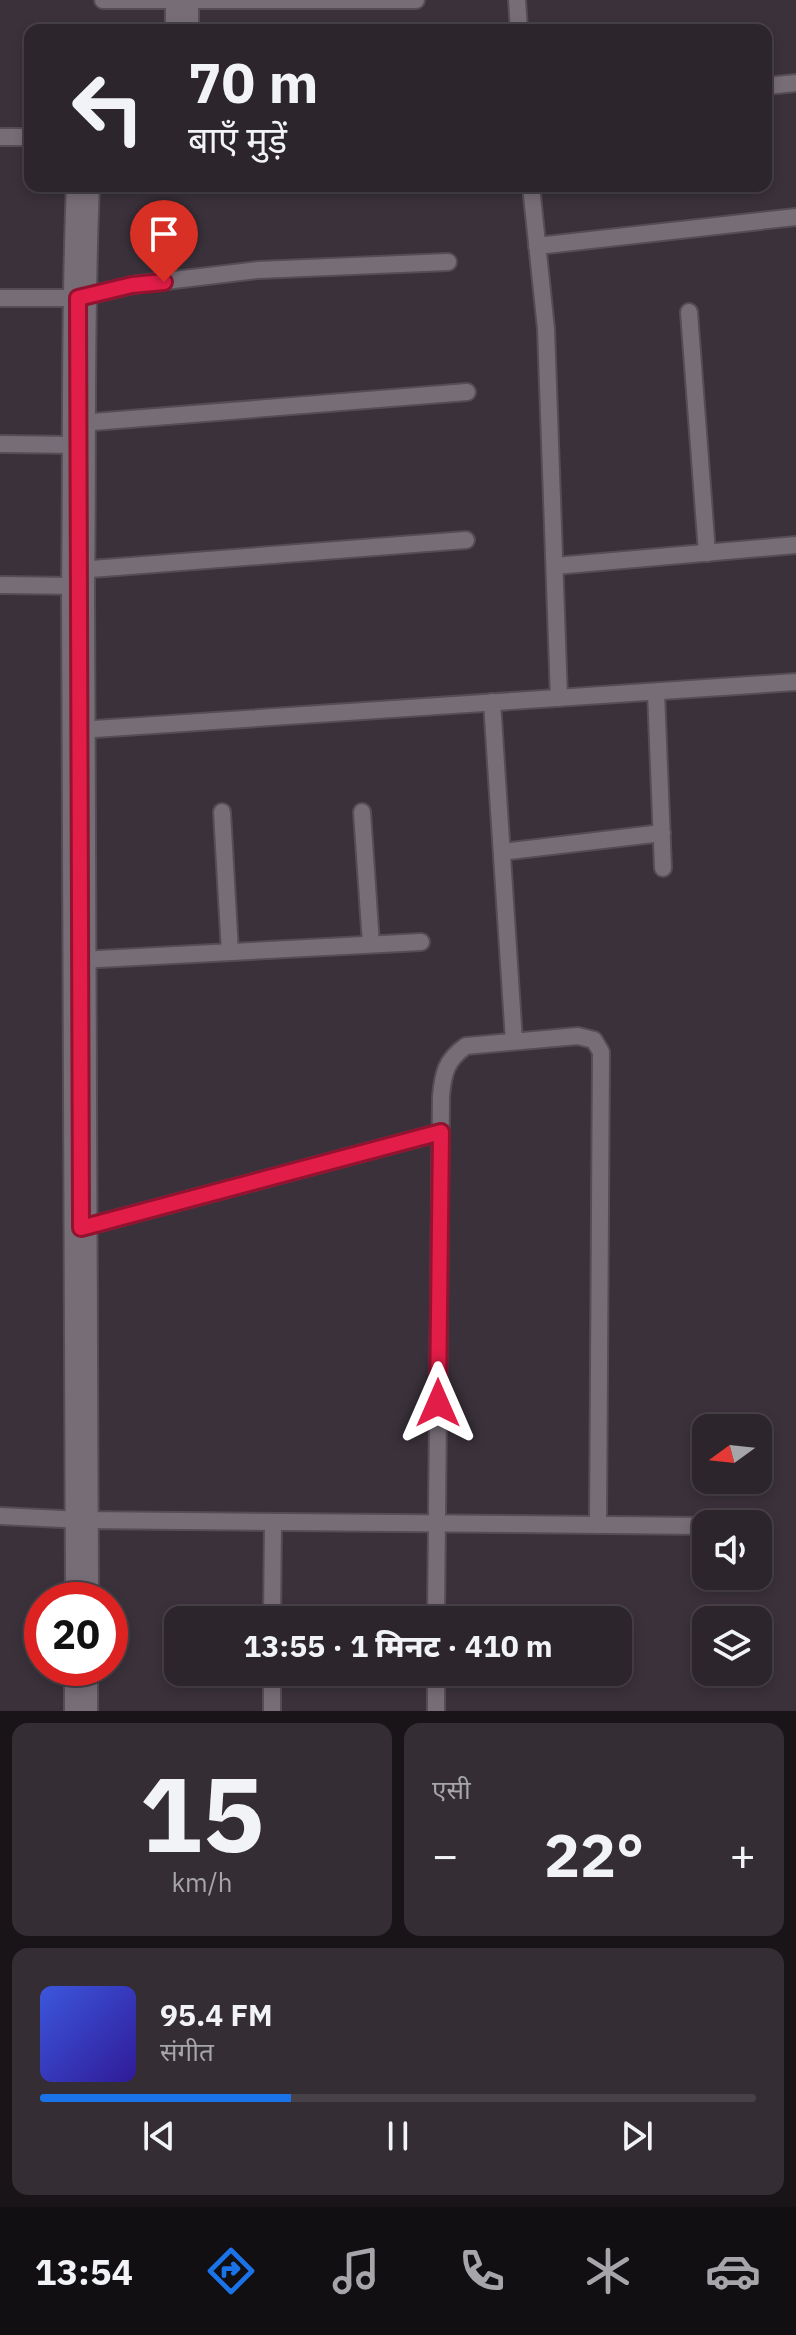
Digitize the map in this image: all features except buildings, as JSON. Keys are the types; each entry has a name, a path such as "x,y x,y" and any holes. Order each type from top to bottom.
{"street":[{"path":"82,1582 78,298 83,192"},
{"path":"81,1686 81,1711"}],"lane":[{"path":"103,0 182,11 416,0"},
{"path":"517,0 519,24"},
{"path":"772,85 796,83"},
{"path":"0,137 24,137"},
{"path":"532,192 546,329 559,698"},
{"path":"537,246 796,217"},
{"path":"0,298 78,298 132,285 258,270 448,262"},
{"path":"689,312 707,553"},
{"path":"0,444 467,392"},
{"path":"0,585 466,540"},
{"path":"555,566 796,545"},
{"path":"79,730 796,682"},
{"path":"656,692 663,868"},
{"path":"492,702 514,1041"},
{"path":"222,812 230,952"},
{"path":"362,812 371,944"},
{"path":"502,852 662,833"},
{"path":"80,960 421,942"},
{"path":"436,1606 444,1072 452,1056 466,1046 578,1036 594,1040 601,1052 598,1525"},
{"path":"81,1228 441,1132"},
{"path":"0,1516 83,1520 692,1526"},
{"path":"272,1606 273,1522"},
{"path":"272,1686 272,1711"},
{"path":"436,1686 436,1711"}],"route":[{"path":"164,282 132,285 78,298 81,1228 441,1132 438,1403"}]}
